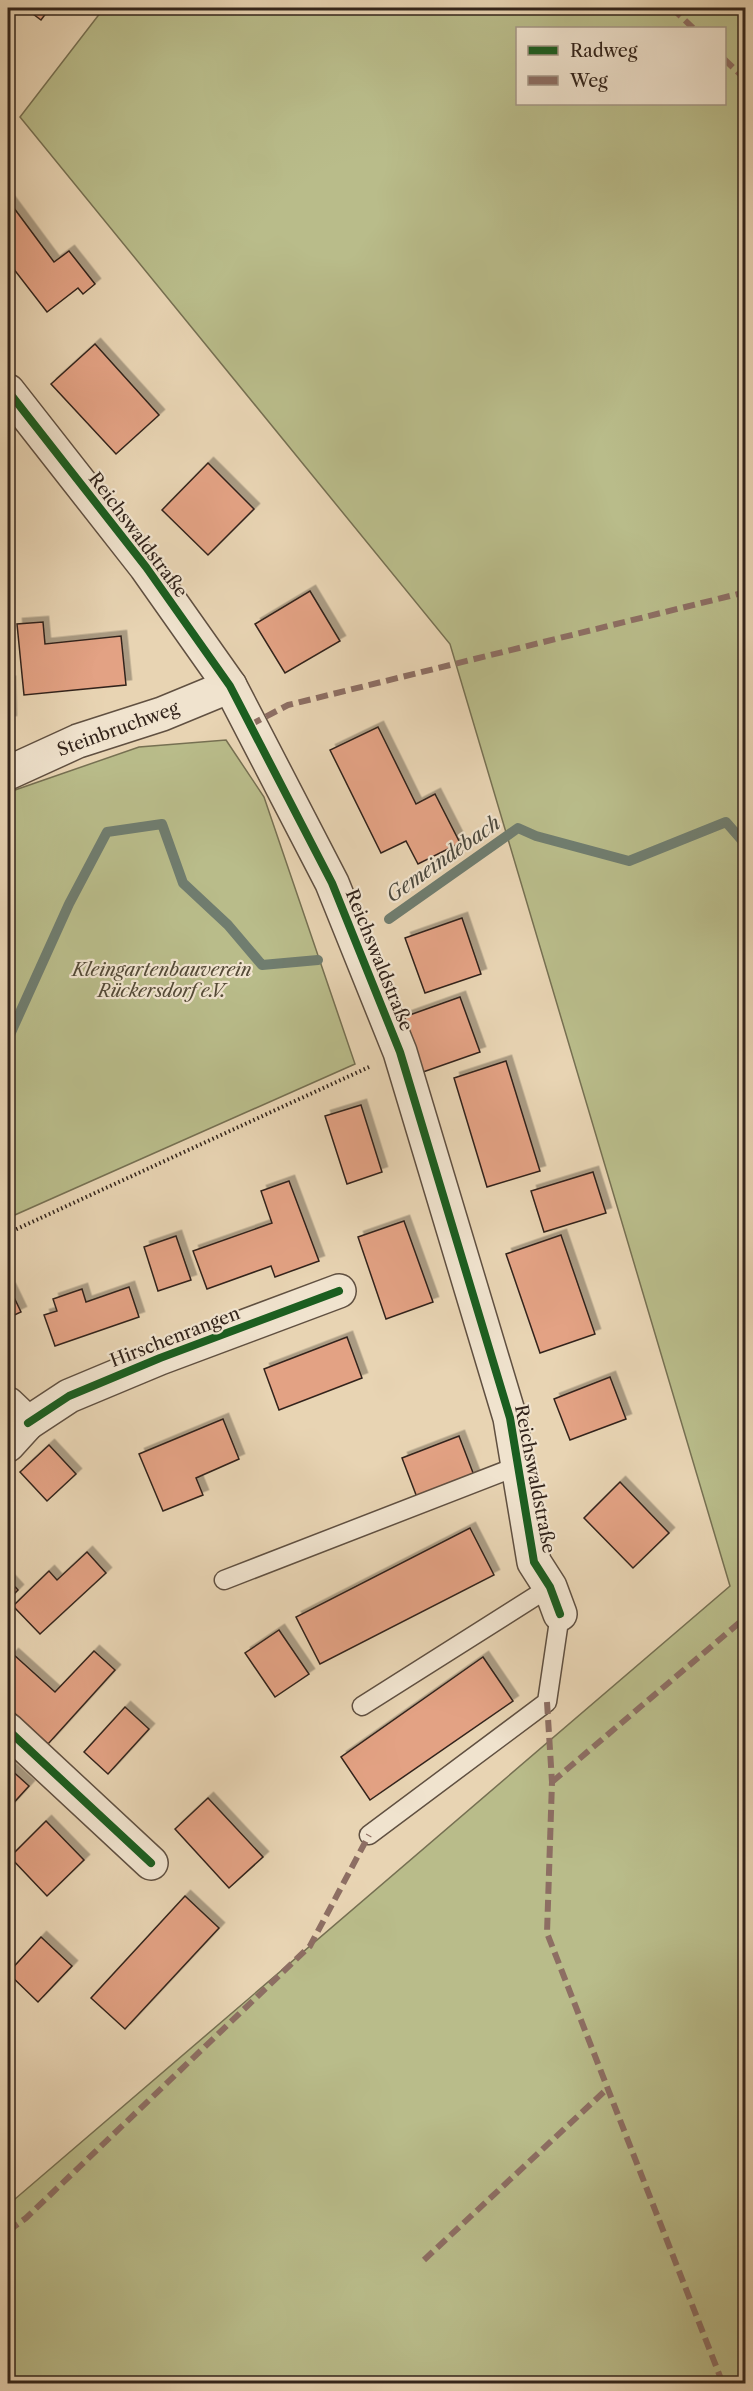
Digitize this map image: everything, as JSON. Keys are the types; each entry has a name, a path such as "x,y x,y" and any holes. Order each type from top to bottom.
{"street":[{"name":"Reichswaldstraße","path":"8,392 146,567 230,686 332,884 400,1052 510,1418 534,1562 555,1600"},
{"name":"Steinbruchweg","path":"8,772 78,741 162,714 230,686"},
{"name":"Hirschenrangen","path":"14,1424 69,1396 160,1358 339,1291"},
{"path":"8,1730 151,1863"}],"lane":[{"path":"224,1580 518,1466"},
{"path":"362,1706 555,1600"},
{"path":"369,1834 547,1702 555,1600"}],"path":[{"path":"8,1233 400,1052"}],"green space":[{"path":"104,8 745,8 745,2383 8,2383 8,2205 730,1586 450,644 20,117"},
{"name":"Kleingartenbauverein Rückersdorf e.V.","path":"226,740 264,797 355,1064 8,1218 8,795 15,790 139,747"}],"building":[{"path":"25,8 50,8 41,20"},
{"path":"8,200 54,262 69,251 95,284 83,294 78,288 47,312 13,268 8,272"},
{"path":"95,344 159,415 116,454 51,384"},
{"path":"208,463 254,509 208,555 162,510"},
{"path":"310,591 340,641 285,673 255,624"},
{"path":"43,622 45,644 121,636 126,685 24,695 17,624"},
{"path":"10,682 11,721 8,721 8,683"},
{"path":"378,727 416,804 435,794 460,843 418,864 406,841 381,853 330,750"},
{"path":"462,918 481,974 425,993 405,938"},
{"path":"460,997 480,1052 423,1072 404,1017"},
{"path":"506,1061 540,1171 487,1187 454,1078"},
{"path":"361,1105 382,1172 347,1184 325,1116"},
{"path":"593,1172 606,1213 544,1232 531,1191"},
{"path":"289,1181 319,1261 275,1277 271,1266 207,1289 193,1251 272,1223 261,1191"},
{"path":"404,1221 433,1302 386,1319 358,1237"},
{"path":"561,1235 595,1334 540,1353 506,1254"},
{"path":"176,1236 191,1280 158,1291 144,1247"},
{"path":"129,1287 139,1317 55,1346 44,1315 57,1311 53,1299 82,1289 86,1302"},
{"path":"10,1289 21,1312 8,1318 8,1290"},
{"path":"347,1337 362,1378 279,1410 264,1369"},
{"path":"610,1377 626,1419 570,1440 554,1399"},
{"path":"223,1419 239,1459 196,1478 203,1495 163,1511 139,1454"},
{"path":"459,1436 475,1478 418,1500 402,1458"},
{"path":"49,1445 76,1474 47,1501 20,1472"},
{"path":"620,1482 669,1533 633,1568 584,1518"},
{"path":"470,1528 494,1575 320,1664 296,1617"},
{"path":"87,1552 106,1573 40,1634 13,1606 49,1571 57,1580"},
{"path":"8,1579 18,1590 8,1600"},
{"path":"279,1630 309,1674 275,1697 245,1653"},
{"path":"94,1651 115,1670 48,1744 8,1707 8,1660 13,1654 55,1692"},
{"path":"483,1657 513,1701 370,1800 341,1757"},
{"path":"125,1707 149,1729 108,1774 84,1752"},
{"path":"8,1767 29,1786 8,1809"},
{"path":"208,1798 263,1857 229,1888 175,1829"},
{"path":"46,1821 84,1860 47,1896 10,1857"},
{"path":"185,1896 219,1928 125,2029 91,1998"},
{"path":"41,1937 72,1966 38,2002 8,1973"}],"waterway":[{"name":"Gemeindebach","path":"389,919 518,828 536,836 629,861 726,822 746,845"},
{"name":"Gemeindebach","path":"8,1039 69,904 107,832 162,824 183,883 228,925 262,965 318,960"}],"marked path":[{"path":"672,8 692,27"},
{"path":"726,61 746,80"},
{"path":"250,725 288,705 746,592"},
{"path":"552,1782 746,1617"},
{"path":"547,1702 552,1782 547,1933 723,2384"},
{"path":"8,2231 26,2218 310,1946 369,1835"},
{"path":"424,2260 608,2088"}],"cycle path":[{"path":"8,391 146,567 230,686 332,883 400,1052 510,1418 534,1562 550,1587 560,1614"},
{"path":"28,1423 69,1396 160,1358 339,1291"},
{"path":"8,1730 151,1863"}]}
